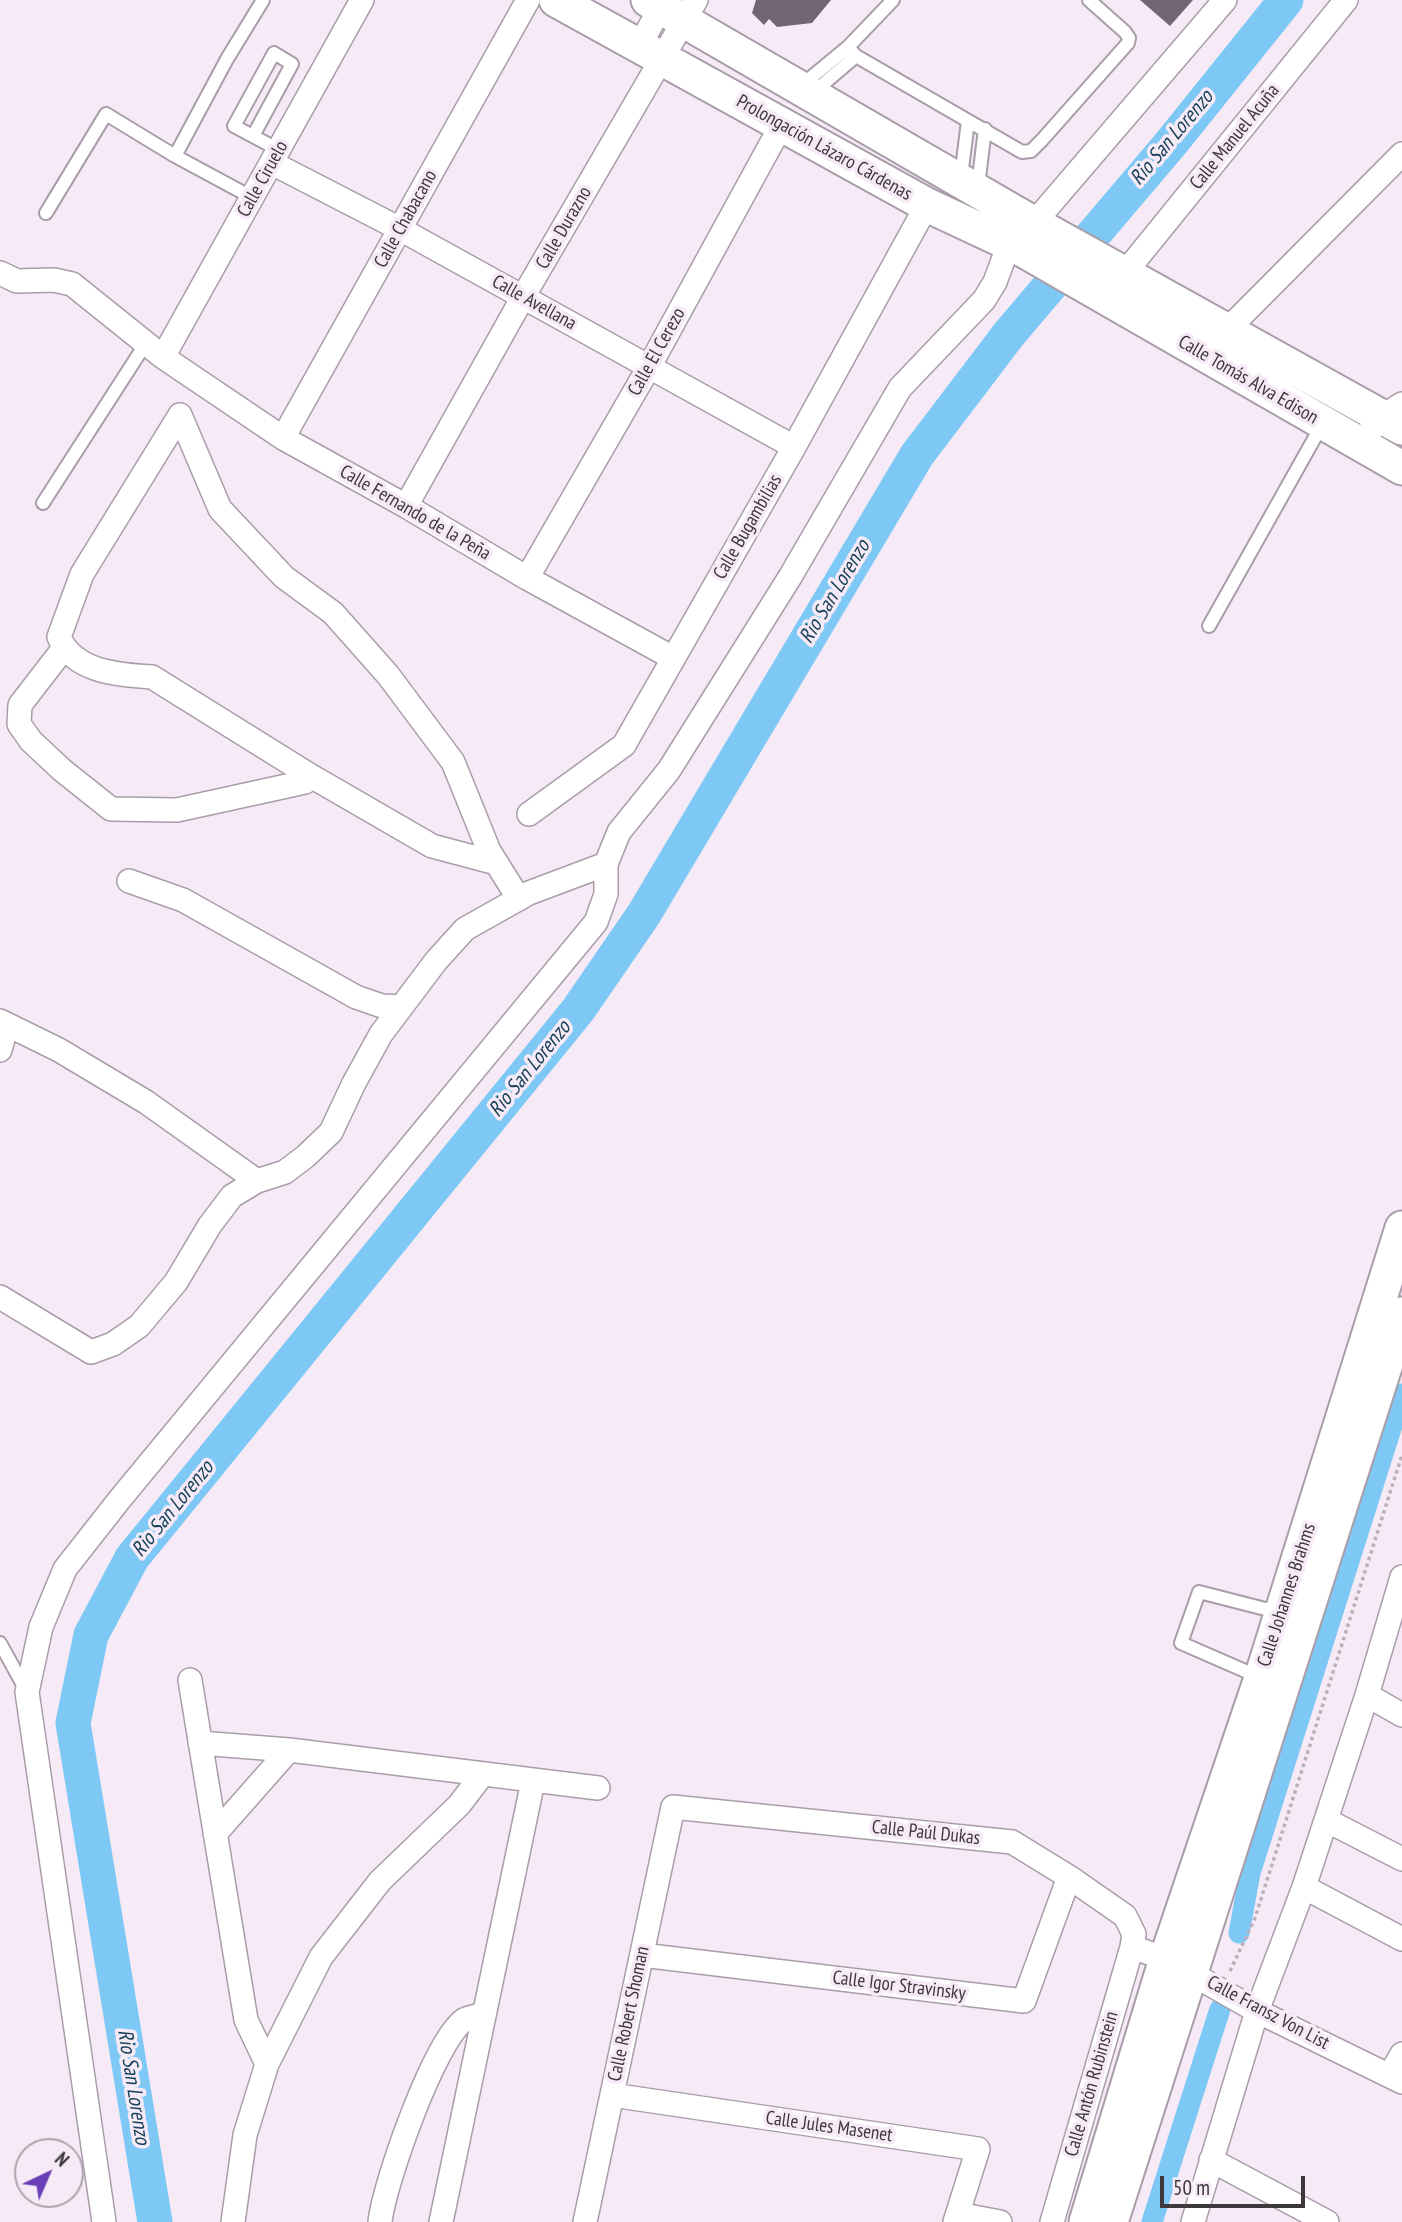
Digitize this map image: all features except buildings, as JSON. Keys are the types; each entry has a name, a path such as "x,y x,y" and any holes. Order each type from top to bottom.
{"main road":[{"name":"Prolongación Lázaro Cárdenas","path":"556,0 927,205 1026,236 1107,276"},
{"name":"Prolongación Lázaro Cárdenas","path":"671,6 969,186 1026,236"},
{"name":"Calle Tomás Alva Edison","path":"1107,276 1226,331 1395,416"},
{"name":"Calle Tomás Alva Edison","path":"1107,276 1323,423 1402,468"},
{"name":"Calle Johannes Brahms","path":"1178,1966 1261,1678 1402,1228"},
{"name":"Calle Johannes Brahms","path":"1178,1966 1402,1314"},
{"name":"Calle Antón Rubinstein","path":"1086,2222 1178,1966"},
{"path":"1111,2222 1178,1966"}],"street":[{"name":"Calle Ciruelo","path":"155,350 253,198 362,0"},
{"name":"Calle Chabacano","path":"283,439 528,0"},
{"path":"104,2222 27,1692 41,1627 65,1569 596,922 606,894 606,864 619,832 669,770 790,577 900,388 984,300 1026,236 1224,0"},
{"name":"Calle Manuel Acuña","path":"1107,276 1346,0"},
{"name":"Calle Durazno","path":"406,506 523,297 650,53 671,6"},
{"name":"Calle El Cerezo","path":"527,578 649,367 782,124"},
{"path":"1226,331 1402,154"},
{"name":"Calle Avellana","path":"276,157 400,229 794,447"},
{"name":"Calle Bugambilias","path":"529,814 624,744 794,447 927,205"},
{"name":"Calle Fernando de la Peña","path":"0,273 17,281 54,280 72,284 155,350 283,439 673,658"},
{"path":"496,863 476,860 432,846 311,776 152,677 123,675 82,664 64,648 59,637 82,574 180,415 220,509 284,577 333,613 388,675 453,762 489,851 519,899"},
{"path":"1360,443 1395,416"},
{"path":"64,648 20,705 19,724 31,741 54,763 111,809 177,810 305,782 311,776"},
{"path":"0,1297 91,1352 113,1344 139,1326 176,1282 210,1224 232,1196 257,1181 285,1172 331,1132 376,1044 436,961 465,929 519,899 606,864"},
{"path":"129,881 183,900 356,997 382,1006 401,1007"},
{"path":"0,1050 4,1023 59,1051 146,1102 257,1181"},
{"path":"1193,2222 1257,2011 1304,1888 1402,1577"},
{"path":"190,1680 246,2020 267,2064"},
{"path":"1367,1695 1402,1715"},
{"path":"200,1743 289,1750 598,1788"},
{"path":"215,1834 289,1750"},
{"path":"233,2222 245,2135 267,2064 321,1956 380,1881 459,1805 482,1775"},
{"path":"441,2222 533,1781"},
{"name":"Calle Paúl Dukas","path":"673,1807 1012,1842 1125,1916 1134,1934 1132,1947"},
{"name":"Calle Robert Shoman","path":"585,2222 673,1807"},
{"path":"1326,1819 1402,1859"},
{"name":"Calle Igor Stravinsky","path":"642,1955 1024,2001 1069,1877"},
{"path":"1304,1888 1402,1939"},
{"name":"Calle Fransz Von List","path":"1132,1947 1178,1966 1257,2011 1396,2078"},
{"name":"Calle Antón Rubinstein","path":"1052,2222 1132,1947"},
{"path":"380,2222 407,2124 445,2046 464,2020 485,2014"},
{"path":"1396,2078 1402,2054"},
{"name":"Calle Jules Masenet","path":"612,2095 978,2149 957,2218"},
{"path":"1211,2160 1327,2222"},
{"path":"957,2218 1000,2222"}],"lane":[{"path":"175,156 227,59 263,0"},
{"path":"852,52 1022,152 1031,151 1128,43 1129,38 1125,32 1089,0"},
{"path":"807,90 852,52 889,1"},
{"path":"253,136 292,64 274,53 234,125 253,136 276,157"},
{"path":"46,213 106,114 175,156 253,198"},
{"path":"968,121 969,186"},
{"path":"969,186 985,129"},
{"path":"44,503 155,350"},
{"path":"1209,626 1323,423"},
{"path":"1261,1678 1181,1643 1199,1592 1281,1613"},
{"path":"0,1643 27,1692"}],"path":[{"path":"1220,1989 1255,1918 1402,1455"}],"waterway":[{"name":"Rio San Lorenzo","path":"155,2222 73,1723 91,1635 132,1558 578,1010 644,914 917,455 1009,334 1172,142 1286,0"},
{"path":"1239,1933 1250,1873 1402,1394"},
{"path":"1152,2222 1220,2009"}]}
